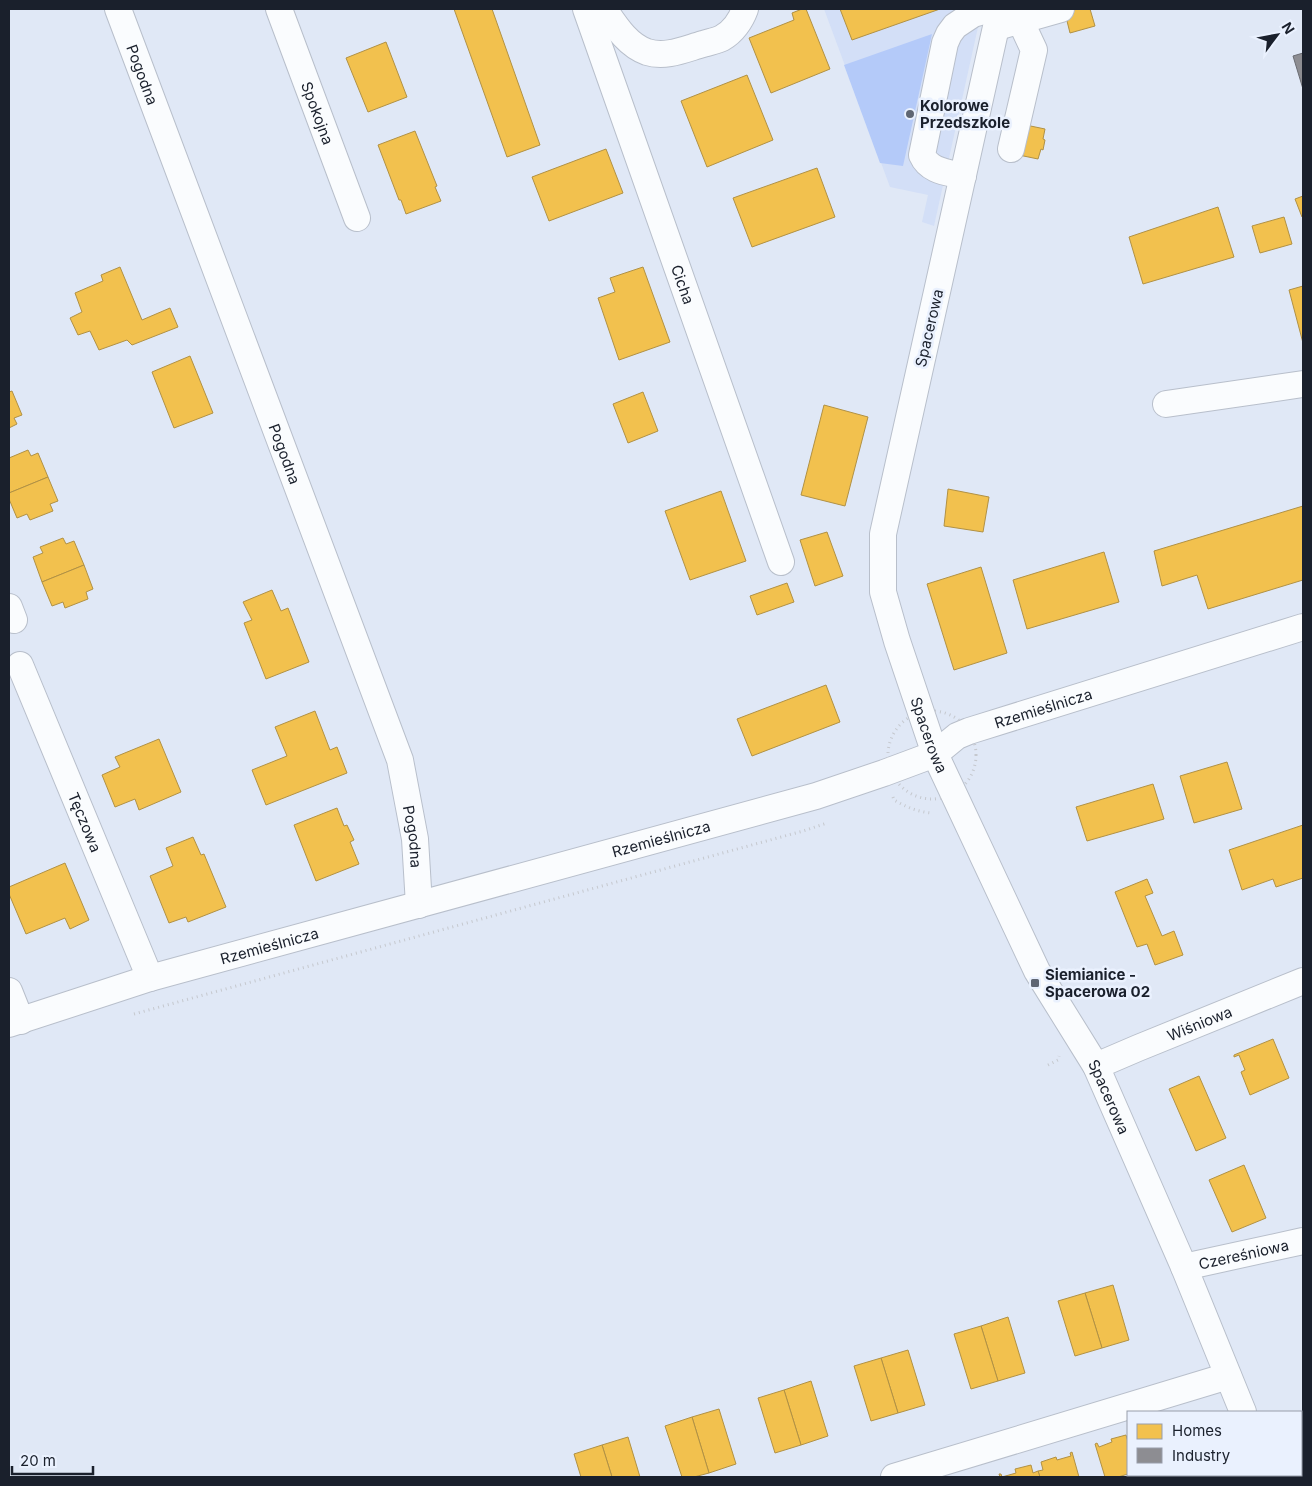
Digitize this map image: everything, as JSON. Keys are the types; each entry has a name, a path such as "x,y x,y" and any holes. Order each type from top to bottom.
{"street":[{"name":"Pogodna","path":"118,9 400,760 415,839 419,905"},
{"name":"Spokojna","path":"279,9 357,218"},
{"name":"Cicha","path":"586,9 781,562"},
{"path":"604,9 620,32 632,44 646,52 659,54 674,53 722,38 734,28 745,9"},
{"path":"963,176 930,167 924,161 922,155 945,43 955,26 973,14 984,11 1023,14 1034,50 1011,149"},
{"name":"Spacerowa","path":"1023,14 963,176 883,534 883,592 897,641 935,754 1037,971 1096,1066 1184,1266 1243,1411"},
{"path":"1166,404 1303,384"},
{"name":"Rzemieślnicza","path":"15,1022 150,978 816,796 935,754 957,736 970,731 1303,627"},
{"name":"Tęczowa","path":"20,665 150,978"},
{"name":"Wiśniowa","path":"1096,1066 1303,981"},
{"path":"9,991 15,1022"},
{"name":"Czereśniowa","path":"1184,1266 1303,1241"},
{"path":"894,1477 1228,1376"}],"path":[{"path":"885,803 894,800"},
{"path":"145,1011 803,832 830,822"}],"shaded area":[{"name":"Kolorowe Przedszkole","path":"824,9 982,9 934,226 922,222 928,195 890,187"},
{"path":"932,34 903,166 880,163 844,65"}],"building: Homes":[{"path":"454,9 492,9 540,145 507,157"},
{"path":"806,9 830,69 771,93 749,38 794,20 792,13"},
{"path":"840,9 940,9 852,40"},
{"path":"1064,9 1090,9 1095,26 1070,33"},
{"path":"386,42 407,97 368,112 346,58"},
{"path":"747,75 773,140 707,167 681,101"},
{"path":"1021,124 1045,129 1043,150 1041,149 1038,159 1014,154"},
{"path":"415,131 441,201 406,214 378,145"},
{"path":"606,149 623,193 549,221 532,177"},
{"path":"817,168 835,217 752,247 733,198"},
{"path":"1303,196 1303,216 1302,217 1295,199"},
{"path":"1218,207 1234,257 1143,284 1129,237"},
{"path":"1284,217 1292,244 1260,253 1252,226"},
{"path":"120,267 142,320 170,308 178,327 132,345 127,340 99,350 90,331 78,335 70,318 82,312 75,293 103,281 101,275"},
{"path":"643,267 670,342 619,360 598,298 615,292 610,278"},
{"path":"1303,286 1303,343 1289,290"},
{"path":"190,356 213,413 174,428 152,372"},
{"path":"12,391 22,415 14,418 17,424 9,428 9,392"},
{"path":"643,392 658,431 628,443 613,404"},
{"path":"824,405 868,417 845,506 801,495"},
{"path":"28,450 31,456 38,453 48,477 9,493 9,458"},
{"path":"48,477 58,501 50,504 53,511 30,520 27,514 17,518 9,499 9,493"},
{"path":"948,489 989,497 983,532 944,526"},
{"path":"721,491 746,561 690,580 665,511"},
{"path":"1303,506 1303,580 1208,609 1197,575 1162,586 1154,551"},
{"path":"827,532 843,576 815,586 800,540"},
{"path":"63,538 66,544 74,541 84,565 42,582 33,557 43,553 40,547"},
{"path":"1104,552 1119,602 1027,629 1013,580"},
{"path":"84,565 93,589 86,592 88,599 65,608 63,602 52,606 42,582"},
{"path":"981,567 1007,653 954,670 927,584"},
{"path":"787,583 794,602 757,615 750,596"},
{"path":"272,590 281,611 288,608 309,662 266,679 244,623 252,620 243,602"},
{"path":"826,685 840,722 752,756 737,719"},
{"path":"315,711 330,750 337,747 347,773 266,805 252,770 287,756 275,727"},
{"path":"159,739 181,792 139,810 135,799 115,807 102,775 120,767 115,757"},
{"path":"1227,762 1242,809 1194,823 1180,776"},
{"path":"1153,784 1164,819 1087,841 1076,807"},
{"path":"337,808 344,826 347,825 354,840 350,842 359,864 316,881 294,825"},
{"path":"1303,825 1303,878 1276,887 1273,879 1242,890 1229,850"},
{"path":"193,837 201,855 204,854 226,907 188,922 186,917 169,923 150,876 173,866 166,848"},
{"path":"65,863 89,920 70,929 65,918 26,934 9,894 9,887"},
{"path":"1147,879 1153,893 1145,896 1162,936 1174,931 1183,955 1155,965 1147,944 1137,947 1115,892"},
{"path":"1273,1039 1289,1078 1250,1095 1241,1072 1245,1070 1239,1055 1234,1057 1234,1055"},
{"path":"1199,1076 1226,1138 1196,1151 1169,1089"},
{"path":"1244,1165 1266,1218 1232,1232 1209,1180"},
{"path":"1113,1285 1129,1340 1102,1348 1085,1293"},
{"path":"1085,1293 1102,1348 1075,1356 1058,1301"},
{"path":"1008,1317 1025,1373 998,1381 981,1326"},
{"path":"981,1326 998,1381 971,1389 954,1334"},
{"path":"908,1350 925,1405 898,1413 881,1358"},
{"path":"881,1358 898,1413 871,1421 854,1366"},
{"path":"811,1381 828,1436 801,1445 784,1390"},
{"path":"784,1390 801,1445 775,1453 758,1398"},
{"path":"719,1409 736,1464 709,1473 692,1417"},
{"path":"692,1417 709,1473 694,1477 682,1477 665,1426"},
{"path":"1126,1435 1127,1474 1118,1477 1105,1477 1095,1444 1097,1443 1099,1447 1112,1442 1111,1439"},
{"path":"628,1437 640,1477 612,1477 602,1445"},
{"path":"602,1445 612,1477 581,1477 574,1454"},
{"path":"1072,1452 1079,1477 1040,1477 1038,1471 1043,1470 1041,1462 1056,1457 1057,1460 1071,1456 1070,1453"},
{"path":"1031,1465 1033,1473 1038,1471 1040,1477 1002,1477 1016,1473 1015,1469"}],"building: Industry":[{"path":"1303,53 1303,89 1293,56"}],"place":[{"name":"Kolorowe Przedszkole","path":"910,114"},
{"name":"Siemianice - Spacerowa 02","path":"1035,983"}]}
